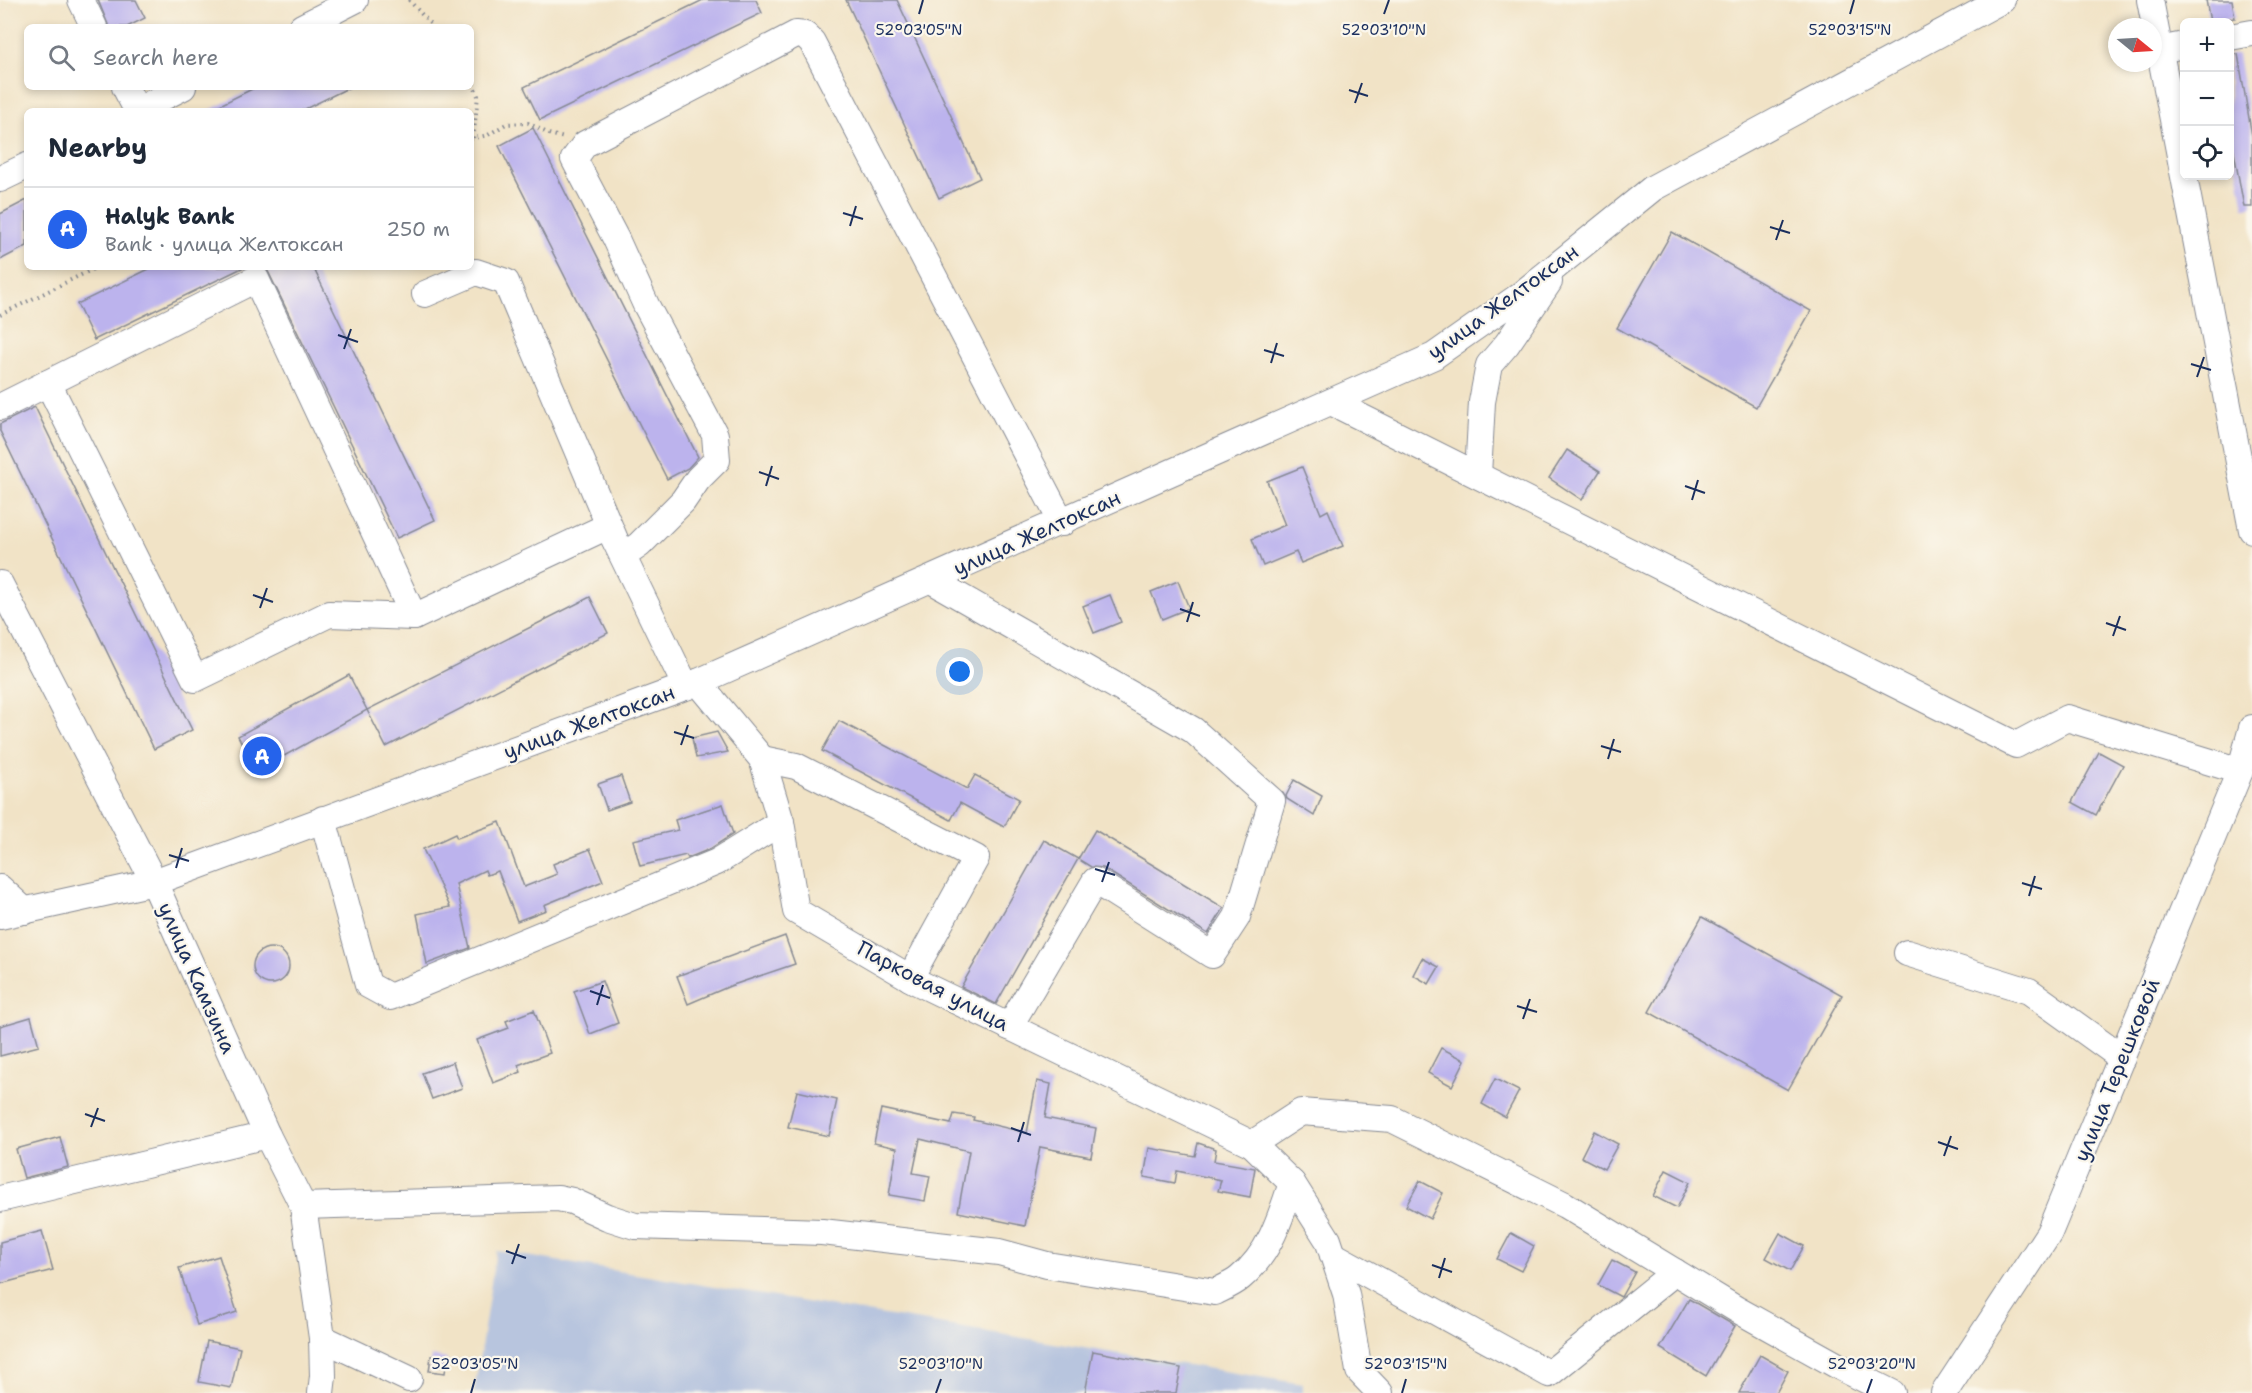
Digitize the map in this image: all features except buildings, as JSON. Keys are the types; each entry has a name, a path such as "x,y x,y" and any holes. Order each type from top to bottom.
{"street":[{"path":"81,0 93,24"},
{"path":"308,24 356,0"},
{"name":"улица Желтоксан","path":"0,916 154,882 692,684 1062,523 1434,356 1518,297 1653,188 2002,0"},
{"path":"2150,0 2153,18"},
{"path":"2234,36 2252,33"},
{"path":"48,383 195,679 329,614 414,617 608,526 620,549 639,544 684,501 698,479 717,460 716,435 646,305 616,239 580,175 574,159 585,144 796,34 805,35 812,42 1062,523"},
{"path":"2162,49 2180,46"},
{"path":"2162,65 2252,530"},
{"path":"126,90 135,108"},
{"path":"142,108 177,90"},
{"path":"0,179 24,167"},
{"path":"1478,475 1482,402 1489,364 1507,344 1564,260"},
{"name":"Парковая улица","path":"425,294 476,272 506,282 620,549 692,684 762,759 781,822 796,911 910,978 1252,1144 1292,1183 1328,1240 1346,1294 1359,1371 1380,1393"},
{"path":"0,407 256,279 414,617"},
{"path":"1331,402 2016,745 2067,718 2240,771"},
{"path":"930,580 1193,730 1272,801 1237,917 1212,955 1095,880 1009,1027"},
{"name":"улица Камзина","path":"0,584 154,882 267,1135 303,1206 322,1338 321,1393"},
{"name":"улица Терешковой","path":"1944,1393 2049,1233 2240,771 2252,728"},
{"path":"762,759 796,766 976,858 910,978"},
{"path":"323,819 368,985 390,997 717,862 781,822"},
{"path":"0,888 26,911"},
{"path":"1907,953 2029,991 2122,1058"},
{"path":"1252,1144 1301,1112 1392,1119 1565,1205 1757,1321 1892,1393"},
{"path":"0,1199 267,1135"},
{"path":"303,1206 558,1198 572,1201 635,1227 822,1232 999,1252 1047,1265 1215,1292 1238,1280 1260,1258 1277,1228 1292,1183"},
{"path":"1333,1255 1549,1374 1675,1272"},
{"path":"322,1338 409,1379"}],"path":[{"path":"409,0 430,24"},
{"path":"474,86 478,96 474,125"},
{"path":"474,138 488,135 506,124 528,123 549,134 585,144"},
{"path":"0,315 91,270"}],"shaded area":[{"path":"496,1251 1303,1384 1303,1393 474,1393"}],"place":[{"name":"Halyk Bank","path":"262,756"}]}
